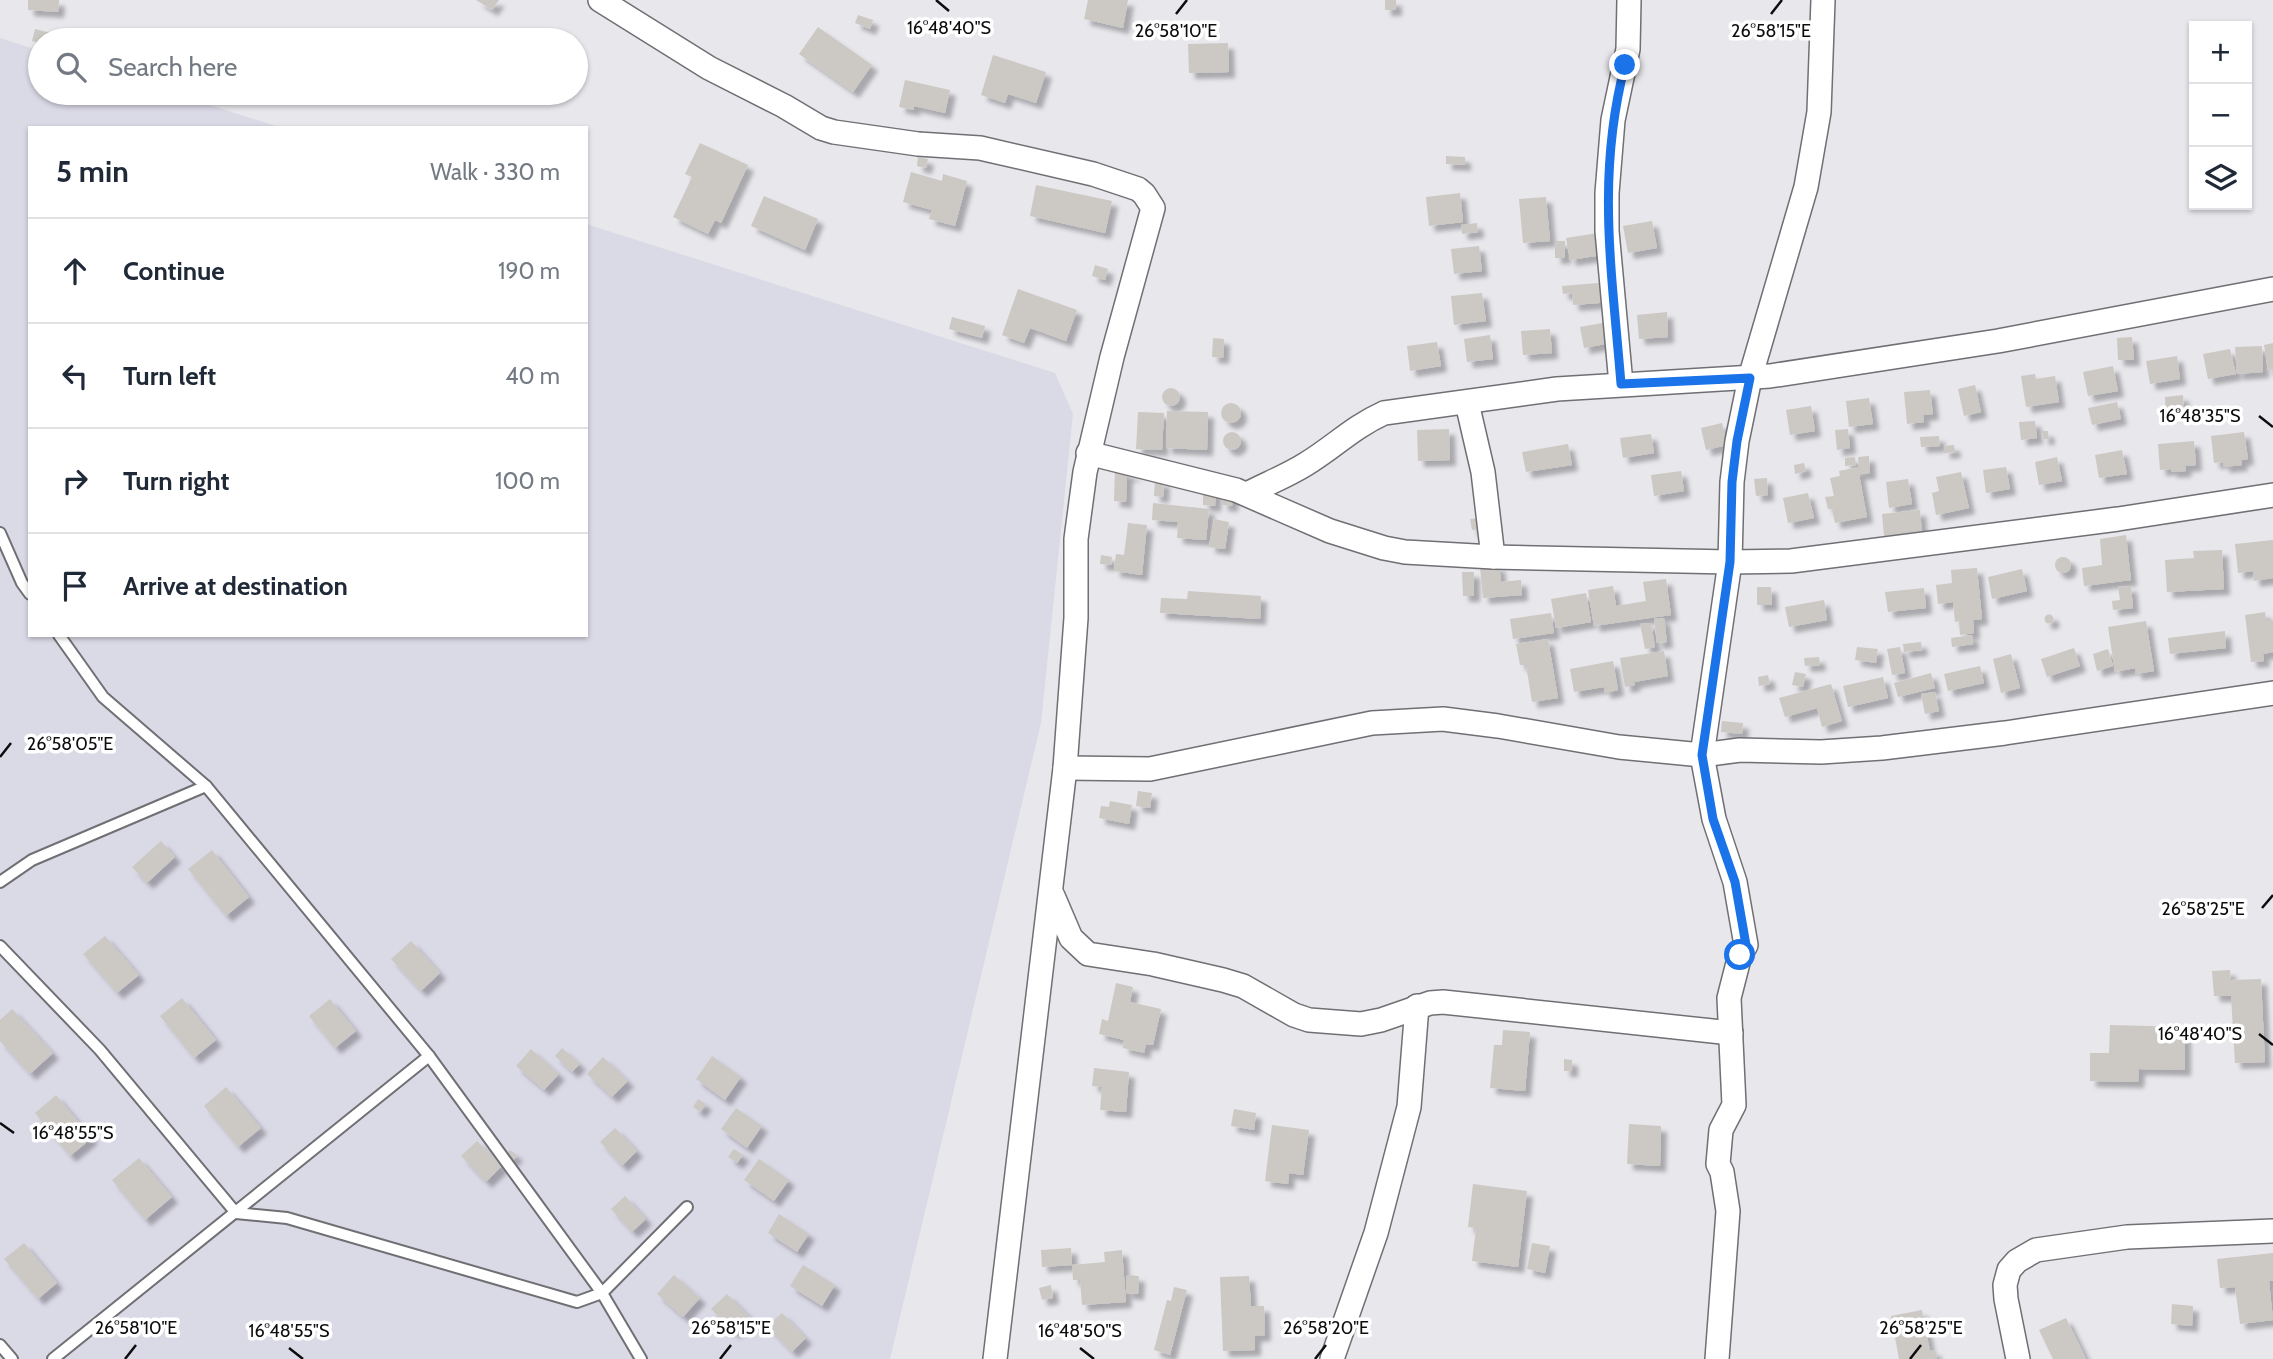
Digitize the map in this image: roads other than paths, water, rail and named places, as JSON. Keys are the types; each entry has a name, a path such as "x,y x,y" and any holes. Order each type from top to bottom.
{"street":[{"path":"600,0 709,68 821,128 918,144 980,148 1093,174 1138,189 1153,208 1111,357 1088,453 1076,539 1076,618 1065,768 995,1359"},
{"path":"1621,384 1607,231 1607,193 1613,120 1628,49 1629,0"},
{"path":"1717,1359 1728,1211 1722,1172 1717,1164 1721,1130 1734,1105 1729,998 1740,955 1746,945 1735,882 1713,819 1702,755 1730,562 1732,482 1737,441 1750,378 1806,187 1819,112 1823,62 1823,0"},
{"path":"1247,494 1306,465 1342,436 1384,414 1557,389 1750,378 1998,341 2273,289"},
{"path":"1467,403 1483,472 1493,557"},
{"path":"1088,453 1247,494 1330,531 1384,548 1405,552 1493,557 1791,561 2118,519 2273,495"},
{"path":"1065,768 1150,769 1372,723 1408,719 1443,719 1619,747 1702,755 1740,750 1821,752 1882,748 2005,733 2273,692"},
{"path":"1052,893 1071,938 1088,954 1164,966 1242,986 1294,1015 1309,1020 1361,1024 1388,1018 1417,1006 1443,1002 1731,1033"},
{"path":"1332,1359 1376,1233 1409,1107 1417,1006"},
{"path":"2018,1359 2005,1284 2009,1270 2017,1261 2036,1250 2127,1237 2273,1231"}],"lane":[{"path":"0,533 28,591"},
{"path":"60,637 103,697 206,786 429,1056 602,1293 640,1359"},
{"path":"0,882 32,860 206,786"},
{"path":"0,946 100,1050 236,1213 286,1218 577,1302 602,1293 687,1208"},
{"path":"53,1359 429,1056"},
{"path":"0,1345 12,1359"}]}
